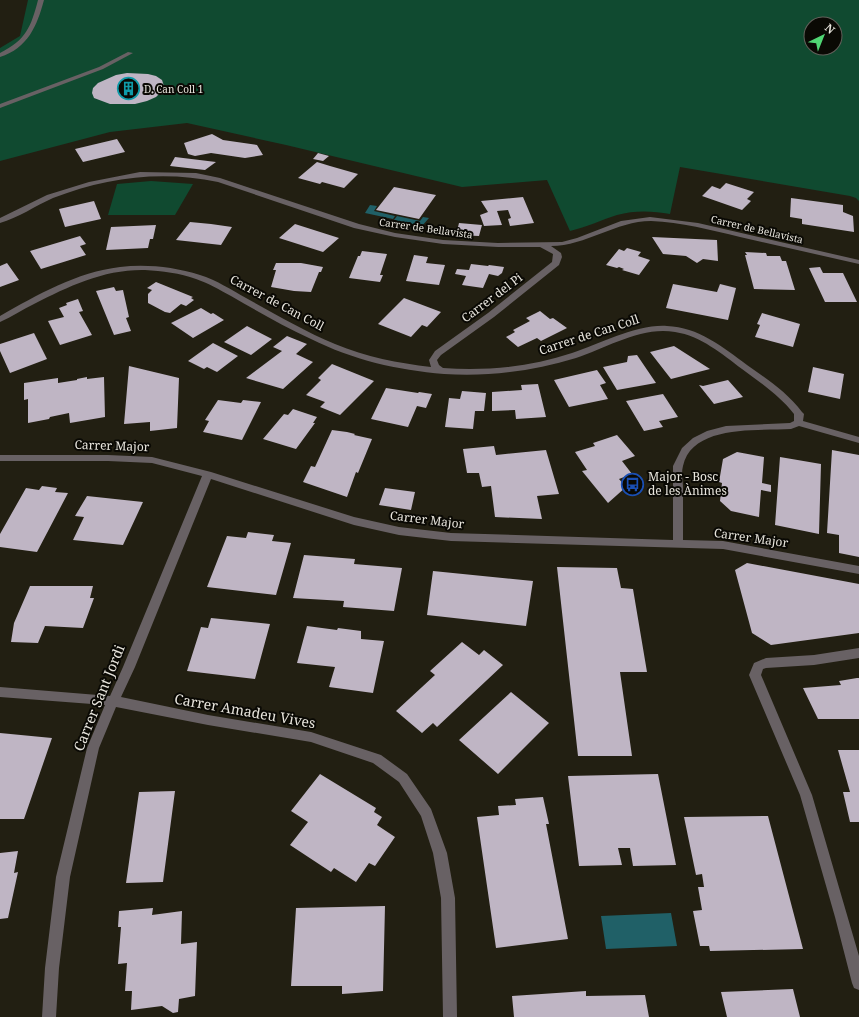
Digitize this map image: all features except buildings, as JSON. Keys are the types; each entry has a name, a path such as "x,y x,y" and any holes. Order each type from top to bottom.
{"street":[{"path":"0,55 19,44 28,36 32,29 41,0"},
{"path":"0,106 94,71 130,53"},
{"name":"Carrer de Bellavista","path":"0,221 50,197 91,182 140,174 176,174 196,175 220,180 357,226 395,235 443,242 476,245 544,245 571,243 624,223 650,219 698,226 859,262"},
{"name":"Carrer del Pi","path":"441,371 435,366 433,360 438,353 497,310 556,263 558,258 557,253 544,245"},
{"name":"Carrer de Can Coll","path":"0,319 51,291 84,277 116,270 146,268 183,272 204,279 288,324 351,354 384,363 441,371 483,372 524,368 564,359 643,331 661,328 681,330 702,338 729,355 783,396 799,414 798,423"},
{"path":"678,543 678,466 681,457 694,442 715,431 744,427 791,426 798,423 859,440"},
{"name":"Carrer Major","path":"0,458 100,458 152,460 208,474 328,514 399,531 452,537 723,545 747,548 859,570"},
{"name":"Carrer Sant Jordi","path":"49,1017 52,968 63,877 93,748 129,667 208,474"},
{"path":"859,653 814,660 766,663 758,666 755,675 806,795 842,917 859,983"},
{"name":"Carrer Amadeu Vives","path":"0,692 113,701 208,720 311,737 378,759 403,778 426,813 440,853 448,898 450,1017"}],"green space":[{"path":"28,0 859,0 859,201 850,196 680,167 670,214 657,212 624,213 570,231 547,180 462,187 187,123 110,132 0,161 0,48 20,36"},
{"path":"151,181 193,184 175,215 108,215 117,184"}],"water":[{"path":"370,205 377,206 374,211 395,216 393,219 365,213"},
{"path":"397,216 420,221 423,217 429,218 422,226 394,220"},
{"path":"671,913 677,946 606,949 601,916"}],"place":[{"name":"D. Can Coll 1","path":"128,89"},
{"name":"Major - Bosc de les Ànimes","path":"632,484"}]}
